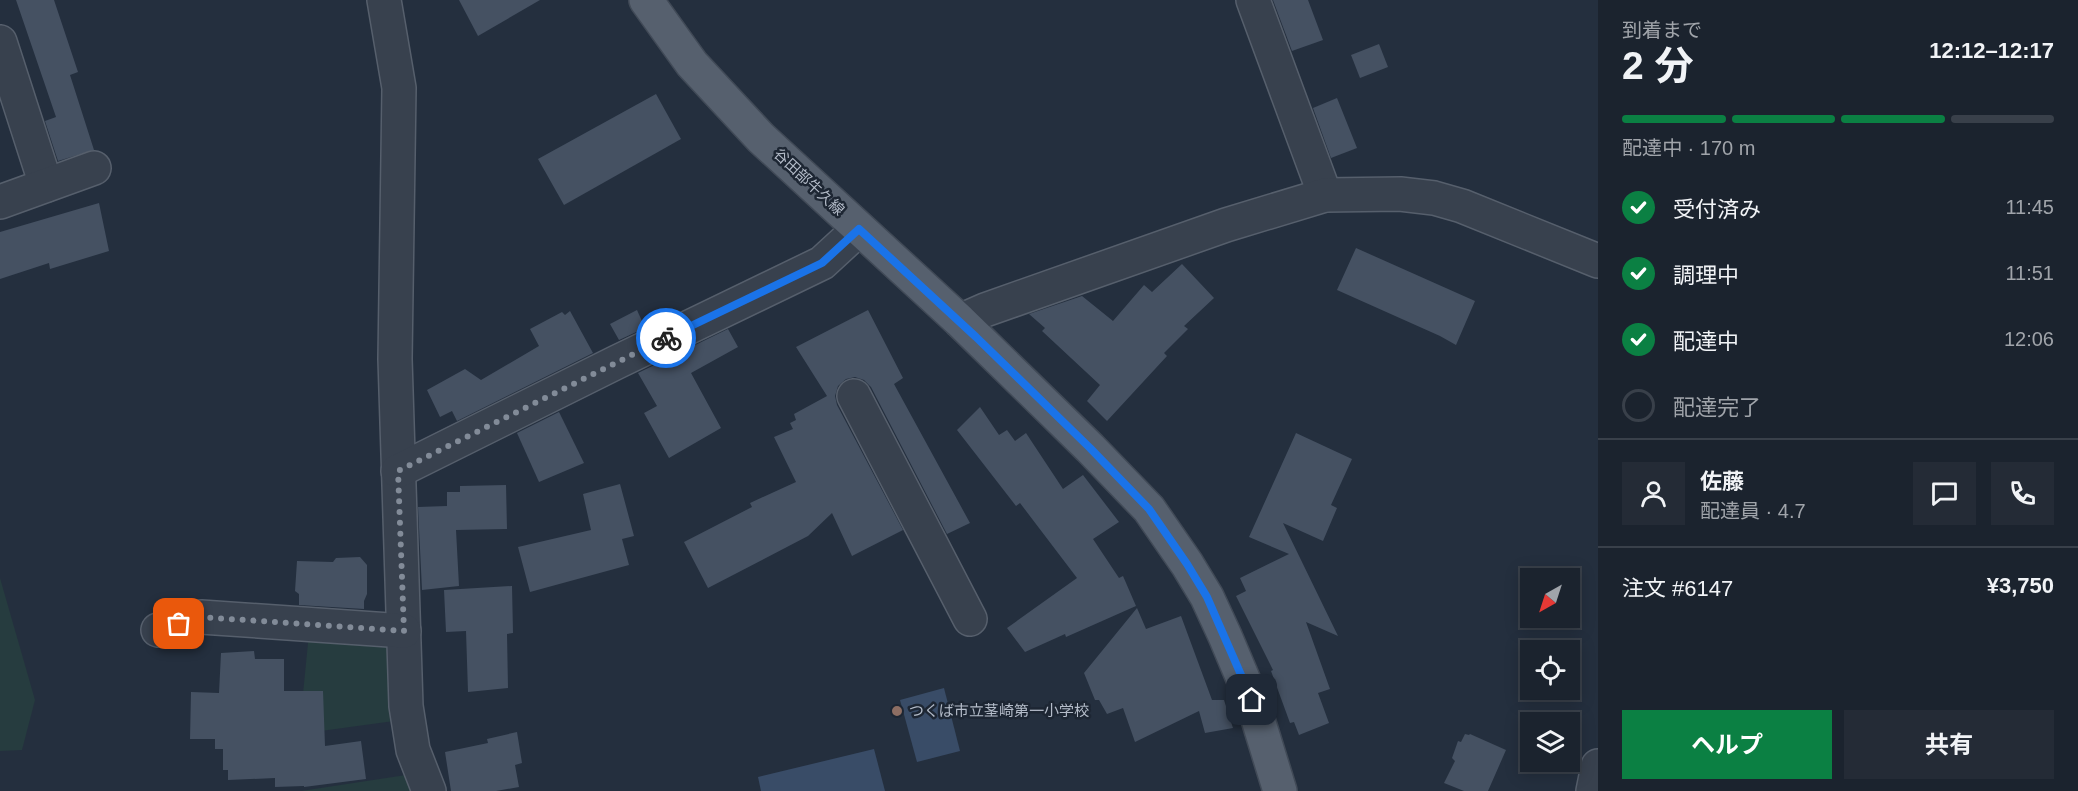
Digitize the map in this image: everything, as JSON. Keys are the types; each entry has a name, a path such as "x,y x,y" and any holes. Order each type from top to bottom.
{"main road":[{"name":"谷田部牛久線","path":"646,0 692,64 760,138 960,321 1149,509 1207,597 1252,700 1280,791"}],"street":[{"path":"384,0 399,88 395,359 406,706 413,750 429,791"},
{"path":"1253,0 1324,195"},
{"path":"0,42 46,185"},
{"path":"0,202 94,168"},
{"path":"960,321 985,310 1226,225 1324,195 1400,194 1434,198 1462,206 1598,261"},
{"path":"398,471 822,263 859,229"},
{"path":"854,396 970,619"},
{"path":"158,630 201,617 404,631"},
{"path":"1593,791 1598,766"}],"green space":[{"path":"0,578 35,700 22,750 0,751"},
{"path":"309,633 388,637 394,721 299,734"},
{"path":"406,775 412,791 301,791"}],"water":[{"path":"944,688 960,751 917,762 900,700"},
{"path":"874,749 885,791 761,791 758,777"}],"building":[{"path":"16,0 54,0 78,72 70,75 94,150 58,161 45,121 56,117"},
{"path":"459,0 540,0 478,36"},
{"path":"1273,0 1308,0 1323,40 1292,51"},
{"path":"1379,44 1388,67 1360,78 1351,55"},
{"path":"656,94 681,139 564,205 538,159"},
{"path":"1337,98 1357,148 1331,158 1313,108"},
{"path":"99,203 109,251 50,269 49,263 0,279 0,232"},
{"path":"1356,248 1475,301 1456,345 1337,290"},
{"path":"1182,264 1214,298 1184,326 1188,329 1164,353 1167,356 1107,421 1087,401 1100,385 1042,331 1045,328 1029,314 1082,296 1113,321 1144,285 1152,292"},
{"path":"637,310 645,328 619,340 610,324"},
{"path":"868,310 903,378 894,384 970,523 947,534 871,387 864,380 855,377 846,379 838,386 835,396 837,405 903,530 852,556 832,513 808,536 708,588 684,542 752,507 750,503 796,482 774,437 793,429 790,423 796,420 794,414 827,396 796,347"},
{"path":"570,311 593,353 457,421 452,411 440,417 427,390 465,369 481,380 539,346 530,329 562,312 565,315"},
{"path":"728,329 738,347 691,373 721,428 669,458 644,413 657,406 638,373"},
{"path":"980,407 999,435 1007,430 1015,441 1026,433 1063,489 1083,475 1119,522 1093,539 1119,578 1123,576 1136,606 1066,637 1065,634 1025,652 1007,628 1077,578 1020,503 1016,506 957,430"},
{"path":"559,412 584,463 539,482 517,433"},
{"path":"1296,433 1352,459 1331,505 1337,508 1323,541 1283,523 1338,636 1306,622 1330,689 1318,693 1329,723 1299,735 1294,722 1290,723 1271,671 1273,670 1236,596 1246,591 1240,578 1289,554 1249,537"},
{"path":"620,484 634,536 622,539 629,565 530,592 518,547 591,530 583,494"},
{"path":"506,485 507,529 456,530 459,586 422,590 418,507 447,506 447,492 460,492 460,486"},
{"path":"360,557 367,565 367,594 364,609 299,605 299,594 295,591 297,561 333,562 336,558"},
{"path":"512,586 513,633 507,634 508,688 468,692 466,631 446,632 444,590"},
{"path":"1137,608 1146,629 1181,616 1212,700 1224,700 1233,728 1205,733 1199,711 1135,742 1123,708 1107,714 1099,700 1095,700 1084,673"},
{"path":"254,651 255,659 284,659 284,691 323,691 325,746 361,741 366,779 304,787 275,787 275,778 228,780 228,770 223,770 223,749 215,749 215,739 190,739 191,692 219,693 221,653"},
{"path":"517,732 522,763 515,765 519,787 496,791 451,791 445,752 488,743 487,739"},
{"path":"1465,734 1470,734 1506,750 1488,791 1464,791 1444,783 1455,761 1452,758 1458,741 1461,742"}],"way so far":[{"path":"179,624 201,617 404,631 398,471 666,338"}],"place":[{"name":"つくば市立茎崎第一小学校","path":"897,711"}],"route":[{"path":"666,338 822,263 859,229 960,321 1149,509 1207,597 1252,700"}]}
